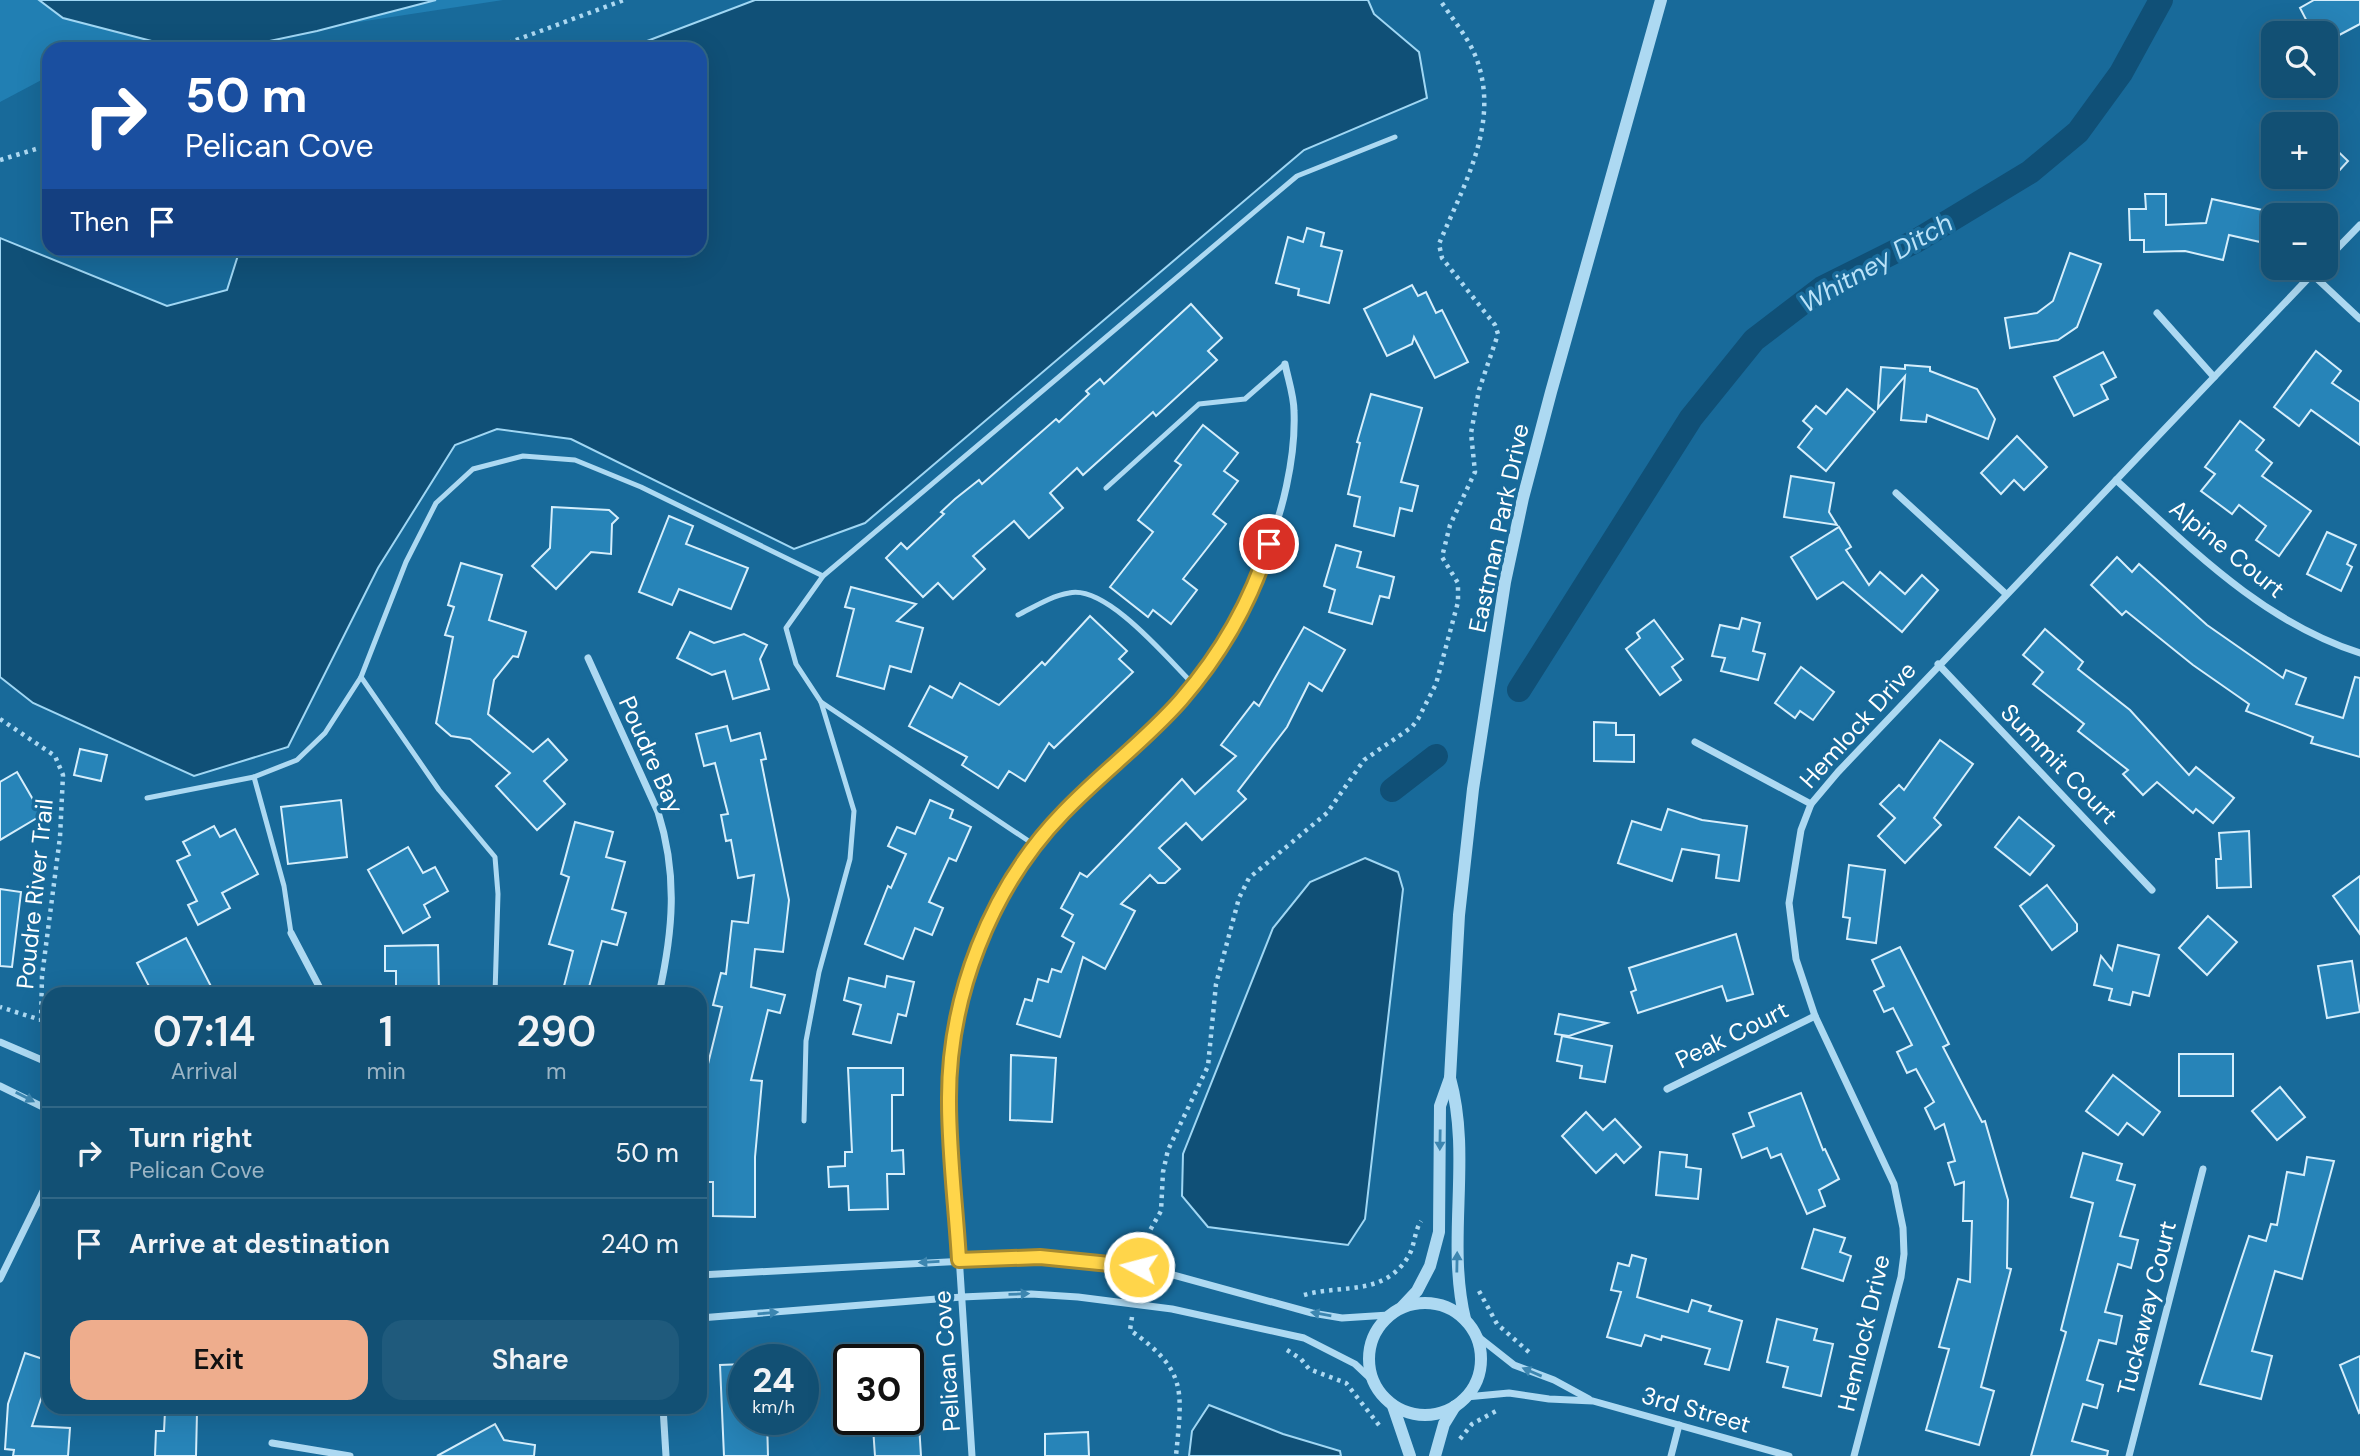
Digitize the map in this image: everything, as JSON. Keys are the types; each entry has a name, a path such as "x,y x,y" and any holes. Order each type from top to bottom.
{"street":[{"name":"Eastman Park Drive","path":"1402,1307 1417,1290 1430,1266 1439,1232 1440,1106 1450,1078 1460,915 1473,789 1506,582 1523,498 1551,392 1661,0"},
{"path":"2338,248 2360,225"},
{"name":"Hemlock Drive","path":"1854,1456 1901,1277 1903,1228 1894,1184 1815,1016 1796,959 1789,903 1801,830 1811,804 1938,664 2306,280"},
{"path":"2324,280 2360,318"},
{"path":"2157,313 2214,377"},
{"name":"Pelican Cove","path":"972,1456 949,1101 956,1023 966,984 986,928 1012,880 1036,846 1062,814 1163,719 1193,684 1230,632 1247,601 1275,526 1291,464 1294,410 1285,364"},
{"name":"Alpine Court","path":"2116,480 2244,594 2293,625 2360,653"},
{"path":"1896,493 2006,594"},
{"name":"Poudre Bay","path":"588,659 658,812 666,838 674,899 670,944 661,987"},
{"name":"Summit Court","path":"1938,664 2152,890"},
{"path":"1695,742 1811,804"},
{"path":"291,933 319,987"},
{"name":"Peak Court","path":"1667,1089 1815,1016"},
{"path":"0,1042 42,1060"},
{"name":"Eastman Park Drive","path":"1450,1078 1459,1108 1457,1271 1465,1319"},
{"path":"0,1086 42,1107"},
{"name":"Tuckaway Court","path":"2129,1456 2203,1169"},
{"path":"0,1279 42,1193"},
{"path":"707,1275 1040,1257 1139,1267 1312,1313 1354,1318 1389,1315"},
{"path":"707,1317 1031,1294 1134,1303 1304,1338 1355,1364 1393,1406 1410,1456"},
{"path":"1373,1381 1369,1352 1378,1326 1389,1315 1402,1307 1434,1303 1451,1308 1465,1319 1476,1335 1480,1367 1466,1397 1455,1406 1444,1424 1435,1456"},
{"name":"3rd Street","path":"1476,1335 1514,1365 1554,1380 1593,1401"},
{"name":"3rd Street","path":"1466,1397 1509,1392 1593,1401 1789,1456"},
{"path":"1393,1406 1408,1413 1425,1415 1455,1406"},
{"path":"663,1414 666,1456"},
{"path":"1671,1456 1679,1425"},
{"path":"272,1443 350,1456"}],"lane":[{"path":"804,1121 806,1041 819,972 850,859 855,811 821,702 796,664 786,628 822,576 1297,176 1395,137"},
{"path":"1106,488 1199,404 1245,399 1285,364"},
{"path":"147,798 254,777 297,760 325,733 361,677 405,562 436,503 473,469 523,456 575,460 641,487 822,576"},
{"path":"1018,615 1071,592 1092,594 1116,610 1193,684"},
{"path":"361,677 439,790 495,857 498,894 495,987"},
{"path":"821,702 1036,846"},
{"path":"254,777 284,886 291,933"}],"path":[{"path":"511,42 624,0"},
{"path":"1139,1267 1145,1240 1161,1211 1163,1172 1168,1150 1208,1066 1216,984 1238,898 1249,878 1327,813 1364,760 1412,727 1418,719 1436,684 1458,602 1458,583 1442,557 1450,525 1475,472 1471,433 1479,390 1497,334 1495,325 1442,258 1439,244 1483,132 1485,104 1475,55 1440,0"},
{"path":"0,160 42,147"},
{"name":"Poudre River Trail","path":"0,719 55,756 63,775 60,837 42,976 41,1020 0,1007"},
{"path":"1328,1288 1342,1291 1378,1284 1395,1272 1409,1256"},
{"path":"1478,1288 1497,1324 1520,1348 1535,1356"},
{"path":"1342,1291 1342,1300"},
{"path":"1134,1303 1130,1330 1152,1344 1166,1358 1178,1387 1181,1405 1176,1456"},
{"path":"1309,1369 1346,1383 1387,1440"},
{"path":"1458,1442 1480,1417 1502,1410"}],"shaded area":[{"path":"0,0 503,0 227,42 42,42 42,80 0,102"},
{"path":"39,0 436,0 265,42 155,42 63,18"},
{"path":"755,0 1368,0 1374,14 1419,52 1427,98 1304,150 865,523 794,549 571,439 497,429 455,445 378,568 288,747 194,776 33,703 0,677 0,238 167,306 227,290 238,256 707,256 707,42 644,42"},
{"path":"1365,858 1398,872 1403,889 1365,1219 1348,1245 1208,1227 1182,1196 1183,1154 1273,928 1310,882"},
{"path":"1209,1405 1283,1434 1340,1451 1341,1456 1189,1456 1192,1431"}],"building":[{"path":"2314,0 2360,0 2360,24 2338,36 2338,21 2307,21 2300,8"},
{"path":"2338,151 2348,161 2338,172"},
{"path":"2145,194 2166,194 2166,225 2206,223 2212,199 2261,210 2260,242 2229,235 2223,260 2185,251 2144,252 2144,240 2130,240 2129,209 2146,209"},
{"path":"1307,228 1324,233 1321,246 1342,251 1329,303 1298,295 1299,289 1276,283 1288,237 1303,242"},
{"path":"2070,253 2101,264 2077,327 2058,340 2010,348 2005,318 2037,313 2053,301"},
{"path":"1412,285 1418,296 1426,292 1436,313 1442,310 1468,362 1435,378 1414,337 1412,344 1387,356 1364,309"},
{"path":"1191,304 1222,338 1208,351 1217,360 1156,416 1153,412 1083,475 1077,468 1050,493 1063,508 1029,538 1014,521 973,556 985,569 953,599 938,583 923,597 886,558 901,543 907,549 944,514 941,512 955,499 979,480 982,484 1056,419 1059,422 1089,394 1086,391 1100,379 1104,384"},
{"path":"2316,351 2341,371 2332,383 2360,402 2360,445 2311,410 2299,426 2274,407"},
{"path":"2103,352 2116,377 2101,385 2108,399 2074,416 2054,377"},
{"path":"1905,365 1930,367 1930,371 1977,389 1995,419 1988,439 1927,415 1926,422 1901,420 1905,376 1878,408 1881,367 1905,369"},
{"path":"1847,389 1875,412 1826,471 1798,447 1812,429 1803,421 1816,406 1826,414"},
{"path":"1371,394 1422,408 1401,482 1418,486 1412,511 1400,508 1394,536 1354,526 1360,497 1348,494 1360,443 1357,442"},
{"path":"2240,421 2264,440 2256,450 2272,463 2262,476 2311,511 2279,556 2256,540 2266,526 2239,505 2232,514 2201,491 2215,474 2205,467"},
{"path":"1203,425 1238,453 1224,471 1238,481 1213,514 1226,524 1183,579 1197,590 1171,624 1153,610 1148,617 1110,587 1153,532 1138,520 1181,465 1175,461"},
{"path":"2017,436 2047,467 2024,490 2014,480 2001,494 1981,473"},
{"path":"1791,476 1834,483 1829,512 1837,525 1784,517"},
{"path":"552,507 609,510 618,518 612,524 611,554 591,552 556,589 532,566 550,548"},
{"path":"669,516 693,526 686,544 748,568 731,609 679,589 672,605 639,592"},
{"path":"1839,527 1851,547 1846,550 1869,585 1880,572 1905,594 1922,575 1938,590 1902,632 1843,582 1817,599 1791,557"},
{"path":"2327,532 2356,545 2347,564 2352,567 2341,591 2307,574"},
{"path":"1336,545 1361,552 1357,567 1394,577 1389,598 1380,596 1372,624 1329,612 1335,590 1324,586"},
{"path":"2117,557 2132,572 2139,564 2207,625 2283,678 2286,670 2306,678 2296,704 2343,718 2355,677 2360,678 2360,757 2311,743 2313,737 2246,711 2249,704 2193,665 2126,611 2122,615 2091,585"},
{"path":"461,563 502,575 489,620 526,632 518,657 513,656 494,680 488,714 533,752 548,739 567,760 544,781 565,804 537,830 496,786 510,773 470,739 451,736 436,723 453,637 445,635 454,607 448,605"},
{"path":"851,587 916,604 897,621 923,628 911,672 890,666 884,689 837,676 854,609 845,607"},
{"path":"1090,616 1127,651 1119,659 1133,672 1054,748 1049,743 1025,781 1009,771 998,788 962,765 967,757 909,726 930,686 952,698 960,683 999,705 1042,662 1045,665"},
{"path":"1742,618 1760,623 1753,651 1765,654 1758,680 1721,671 1725,658 1712,656 1720,625 1739,629"},
{"path":"1654,620 1683,659 1672,667 1681,680 1660,695 1626,649 1640,638 1637,633"},
{"path":"1304,627 1345,650 1322,691 1309,683 1287,727 1238,791 1246,799 1202,840 1186,823 1159,848 1180,869 1165,883 1158,883 1150,875 1121,904 1135,911 1105,969 1083,957 1060,1037 1017,1024 1025,999 1032,1001 1038,979 1048,982 1052,969 1061,972 1074,943 1062,936 1073,915 1061,908 1080,873 1087,877 1182,779 1195,794 1236,756 1221,745 1254,702 1259,706"},
{"path":"2045,629 2083,662 2078,669 2130,710 2189,775 2196,767 2234,798 2213,823 2196,809 2193,813 2157,782 2143,795 2123,774 2128,770 2078,731 2084,724 2033,684 2043,672 2023,655"},
{"path":"690,632 714,643 744,634 767,645 760,659 769,689 733,699 725,671 712,675 677,658"},
{"path":"1801,667 1834,692 1813,720 1800,711 1795,718 1775,703"},
{"path":"1594,722 1616,723 1616,735 1634,735 1634,762 1594,761"},
{"path":"727,726 731,741 760,733 766,759 761,760 789,900 783,952 755,949 751,987 785,995 780,1013 768,1010 751,1080 762,1081 755,1157 755,1217 713,1216 713,1182 707,1182 707,1064 722,1007 713,1005 721,973 726,974 732,921 748,923 754,875 738,878 731,840 726,841 721,815 728,814 715,763 704,766 696,734"},
{"path":"1940,740 1973,764 1934,818 1941,825 1905,863 1878,836 1895,818 1880,804 1899,785 1904,790"},
{"path":"80,749 107,755 101,781 74,775"},
{"path":"17,772 42,815 0,840 0,782"},
{"path":"341,800 347,857 288,864 281,807"},
{"path":"930,800 953,810 950,818 971,827 956,861 949,858 929,902 943,908 932,935 915,928 903,959 865,944 888,886 891,888 906,854 888,846 897,827 915,834"},
{"path":"1668,809 1702,820 1747,826 1739,881 1716,878 1719,855 1682,849 1672,881 1618,863 1632,821 1661,830"},
{"path":"2019,817 2054,846 2030,875 1995,847"},
{"path":"575,822 613,832 606,857 625,862 612,909 626,913 617,945 602,941 589,987 564,987 573,951 549,944 569,877 561,874"},
{"path":"214,826 220,837 235,829 258,874 222,893 230,908 198,925 188,905 197,901 177,861 190,855 183,842"},
{"path":"2249,831 2251,887 2217,888 2216,859 2221,859 2219,833"},
{"path":"408,847 423,873 435,867 448,891 424,905 430,917 403,933 368,870"},
{"path":"1849,865 1885,870 1876,943 1847,939 1850,918 1843,917"},
{"path":"2360,876 2360,934 2333,896"},
{"path":"2047,885 2077,924 2077,931 2052,950 2020,906"},
{"path":"0,889 21,892 12,967 0,966"},
{"path":"2208,916 2237,942 2207,975 2179,948"},
{"path":"1736,934 1753,994 1727,1001 1722,986 1638,1013 1631,992 1636,990 1629,968"},
{"path":"186,938 211,987 149,987 137,963"},
{"path":"438,945 439,987 396,987 396,971 385,971 385,946"},
{"path":"2118,945 2159,955 2149,996 2133,992 2130,1005 2109,1000 2112,989 2094,985 2101,956 2112,970"},
{"path":"1900,947 1949,1044 1943,1047 1982,1122 1985,1121 2008,1200 2007,1268 2011,1269 1981,1387 1994,1391 1979,1445 1926,1430 1949,1349 1939,1347 1958,1279 1970,1282 1972,1221 1963,1221 1964,1182 1955,1185 1948,1163 1955,1161 1944,1124 1935,1129 1925,1108 1934,1102 1916,1069 1907,1073 1897,1052 1912,1045 1893,1008 1884,1012 1874,991 1884,986 1872,960"},
{"path":"2352,961 2360,1012 2327,1018 2318,966"},
{"path":"887,976 914,982 906,1016 898,1014 891,1043 853,1034 861,1005 844,1000 849,978 885,987"},
{"path":"1559,1014 1607,1023 1569,1036 1555,1034"},
{"path":"1562,1036 1612,1046 1605,1082 1580,1078 1582,1066 1557,1061"},
{"path":"2179,1054 2233,1054 2233,1096 2179,1096"},
{"path":"1011,1055 1056,1058 1052,1122 1010,1120"},
{"path":"848,1068 903,1068 903,1095 892,1095 892,1151 903,1150 904,1174 887,1174 888,1209 849,1210 848,1186 829,1187 828,1167 845,1166 845,1152 852,1152"},
{"path":"2113,1075 2160,1112 2143,1135 2127,1123 2118,1135 2086,1111"},
{"path":"2280,1087 2305,1117 2277,1140 2252,1111"},
{"path":"1801,1093 1823,1150 1825,1149 1839,1179 1819,1190 1825,1206 1807,1214 1781,1154 1771,1158 1767,1148 1742,1158 1733,1134 1754,1126 1749,1113"},
{"path":"1586,1112 1603,1130 1615,1119 1641,1147 1624,1163 1616,1154 1596,1173 1562,1136"},
{"path":"1660,1152 1687,1155 1686,1167 1701,1169 1698,1199 1656,1195"},
{"path":"2083,1153 2122,1164 2117,1180 2135,1185 2120,1236 2138,1240 2131,1268 2118,1264 2105,1312 2122,1316 2116,1344 2099,1340 2087,1380 2103,1385 2097,1408 2083,1404 2072,1441 2108,1451 2107,1456 2031,1456 2066,1332 2061,1330 2093,1203 2071,1197"},
{"path":"2307,1157 2334,1161 2302,1279 2275,1271 2252,1351 2272,1356 2261,1399 2200,1384 2249,1236 2266,1241 2271,1224 2277,1225 2287,1172 2304,1175"},
{"path":"1814,1229 1845,1238 1840,1252 1851,1256 1843,1281 1802,1268"},
{"path":"1632,1255 1646,1259 1637,1297 1688,1312 1692,1300 1711,1306 1709,1311 1742,1321 1729,1370 1705,1364 1710,1349 1662,1336 1661,1340 1645,1335 1641,1346 1607,1337 1621,1292 1611,1290 1618,1263 1629,1266"},
{"path":"1777,1319 1817,1329 1814,1340 1833,1344 1821,1396 1783,1387 1788,1367 1767,1362"},
{"path":"25,1353 42,1359 42,1396 32,1426 70,1428 68,1456 13,1456 14,1450 5,1449 8,1404"},
{"path":"2360,1356 2360,1412 2359,1413 2340,1365"},
{"path":"720,1365 728,1365 728,1435 767,1435 768,1456 724,1456"},
{"path":"165,1414 197,1414 196,1456 155,1456 156,1431 164,1431"},
{"path":"495,1424 504,1440 535,1445 534,1456 437,1456"},
{"path":"1088,1432 1089,1456 1045,1456 1045,1434"},
{"path":"874,1435 920,1435 921,1456 875,1456"}],"waterway":[{"name":"Whitney Ditch","path":"1519,690 1691,418 1754,340 1822,288 1916,241 2030,172 2078,132 2121,73 2161,0"},
{"name":"Whitney Ditch","path":"1392,790 1436,756"}],"route":[{"path":"1139,1267 1040,1257 959,1260 949,1101 955,1028 982,937 1012,880 1062,814 1163,719 1203,673 1247,601 1269,544"}]}
